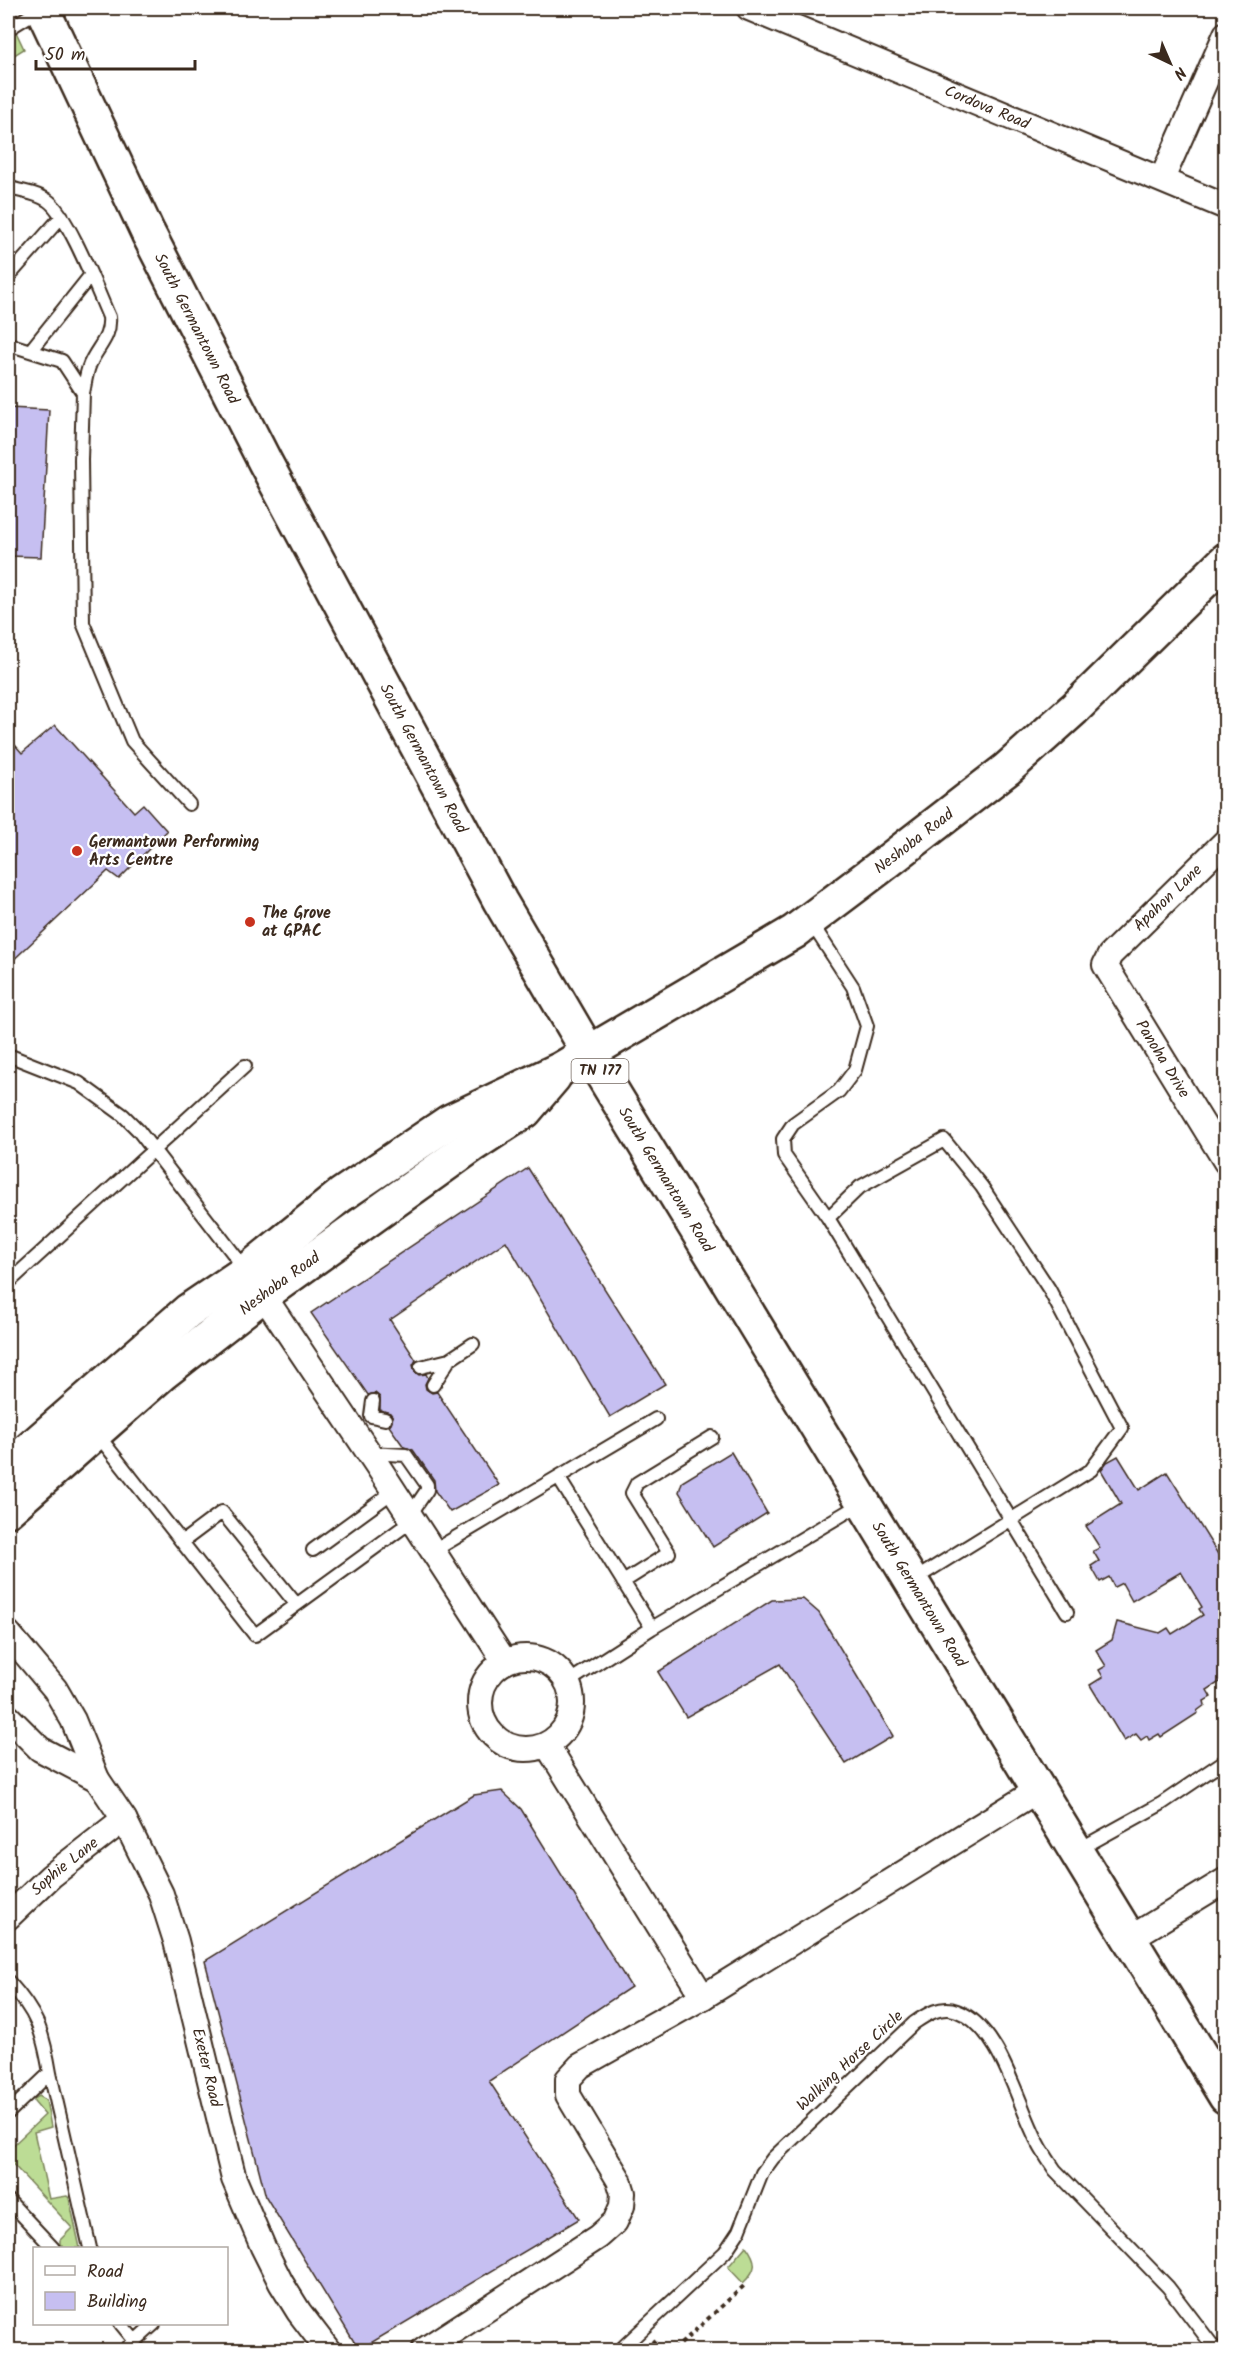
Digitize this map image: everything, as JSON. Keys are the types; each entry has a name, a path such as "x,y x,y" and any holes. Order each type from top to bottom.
{"main road":[{"name":"South Germantown Road","path":"43,8 148,233 265,462 500,901 575,1061 863,1502 1226,2097"},
{"name":"Neshoba Road","path":"8,1510 163,1373 341,1195 448,1122 575,1061 794,932 1007,769 1074,709 1226,560"},
{"name":"Neshoba Road","path":"8,1468 188,1311 255,1283"}],"street":[{"name":"Cordova Road","path":"749,8 1226,207"},
{"path":"1162,179 1226,34"},
{"name":"Apahon Lane","path":"1110,955 1226,841"},
{"name":"Panoha Drive","path":"1110,955 1106,965 1226,1162"},
{"path":"255,1283 361,1422 369,1453 505,1662"},
{"name":"Exeter Road","path":"8,1633 55,1689 73,1720 97,1779 124,1819 161,1894 176,1941 234,2179 281,2283 299,2312 328,2350"},
{"path":"519,1657 534,1657 547,1661 559,1670 568,1682 573,1696 568,1725 547,1745 534,1750 514,1748 496,1739 487,1729 481,1715 480,1699 483,1684 492,1671 505,1662 519,1657"},
{"name":"Exeter Road","path":"8,1717 40,1749 97,1779"},
{"path":"547,1745 703,1997"},
{"path":"424,2350 580,2251 615,2222 622,2206 623,2193 619,2180 568,2095 568,2079 580,2066 703,1997 1038,1790"},
{"name":"Sophie Lane","path":"8,1917 51,1876 124,1819"},
{"path":"1129,1939 1226,1880"}],"lane":[{"path":"8,29 43,8"},
{"path":"8,187 36,194 49,201 62,216 110,317 110,328 105,342 90,364 83,393 81,460 83,623 132,741 189,804"},
{"path":"8,277 62,216"},
{"path":"30,351 90,276"},
{"path":"8,344 62,362 83,393"},
{"path":"810,920 853,987 867,1026 855,1070 839,1091 793,1124 783,1138 784,1155 828,1218 1067,1612"},
{"path":"8,1055 79,1083 123,1115 138,1130 255,1283"},
{"path":"8,1283 245,1066"},
{"path":"828,1218 860,1187 944,1140 982,1187 1049,1289 1122,1428 1090,1470 911,1581"},
{"path":"421,1367 449,1360 473,1344"},
{"path":"433,1386 449,1360"},
{"path":"361,1422 373,1401"},
{"path":"361,1422 385,1419"},
{"path":"433,1551 656,1419"},
{"path":"96,1433 255,1635 411,1517 428,1490 427,1485 406,1455 369,1453"},
{"path":"623,1582 669,1553 632,1493 637,1483 712,1437"},
{"path":"558,1477 652,1628"},
{"path":"313,1550 394,1491"},
{"path":"568,1682 652,1628 863,1502"},
{"path":"182,1542 222,1512 296,1604"},
{"path":"1076,1852 1161,1804 1226,1760"},
{"path":"8,1982 34,2014 46,2047 90,2247"},
{"name":"Walking Horse Circle","path":"620,2350 725,2252 739,2230 762,2173 773,2158 914,2023 940,2009 956,2010 970,2018 983,2030 998,2055 1031,2129 1049,2162 1168,2288 1216,2350"},
{"path":"8,2113 50,2073"},
{"path":"8,2200 52,2247"},
{"path":"122,2325 135,2341"},
{"path":"125,2350 153,2325"}],"path":[{"path":"674,2350 747,2283"},
{"path":"651,2338 662,2350"}],"green space":[{"path":"8,15 24,49 8,59"},
{"path":"39,2096 46,2100 51,2127 34,2132 49,2199 67,2196 69,2198 80,2247 63,2247 60,2244 60,2240 72,2228 8,2159 8,2150 45,2115 34,2099"},
{"path":"746,2246 753,2257 754,2266 751,2274 743,2283 728,2267"}],"building":[{"path":"8,408 49,410 41,557 8,556"},
{"name":"Germantown Performing Arts Centre","path":"55,725 134,812 143,804 167,831 119,879 108,871 8,965 8,737 22,753"},
{"path":"528,1168 665,1384 610,1417 506,1241 390,1320 416,1360 413,1365 415,1372 419,1375 426,1374 428,1378 425,1384 426,1389 432,1393 437,1392 499,1485 450,1512 435,1491 434,1480 413,1450 404,1447 389,1426 393,1417 390,1413 380,1410 380,1397 375,1393 368,1395 311,1313"},
{"path":"731,1452 767,1513 713,1547 679,1492 682,1482"},
{"path":"1118,1456 1139,1490 1167,1472 1226,1567 1226,1678 1207,1690 1211,1697 1204,1701 1205,1705 1197,1711 1198,1713 1161,1737 1159,1734 1149,1740 1147,1736 1141,1740 1136,1734 1124,1741 1090,1685 1103,1677 1099,1670 1106,1666 1096,1650 1112,1640 1117,1622 1160,1633 1168,1628 1172,1634 1203,1615 1199,1609 1202,1607 1181,1572 1132,1601 1122,1583 1114,1587 1109,1577 1100,1582 1091,1566 1099,1561 1093,1551 1100,1548 1086,1526 1121,1504 1101,1470 1107,1462"},
{"path":"803,1599 819,1613 893,1736 846,1764 780,1664 686,1717 658,1672 772,1600"},
{"path":"502,1791 521,1809 631,1987 489,2081 579,2219 359,2350 266,2197 205,1961 474,1795"}],"place":[{"name":"Germantown Performing Arts Centre","path":"77,851"},
{"name":"The Grove at GPAC","path":"250,922"}]}
